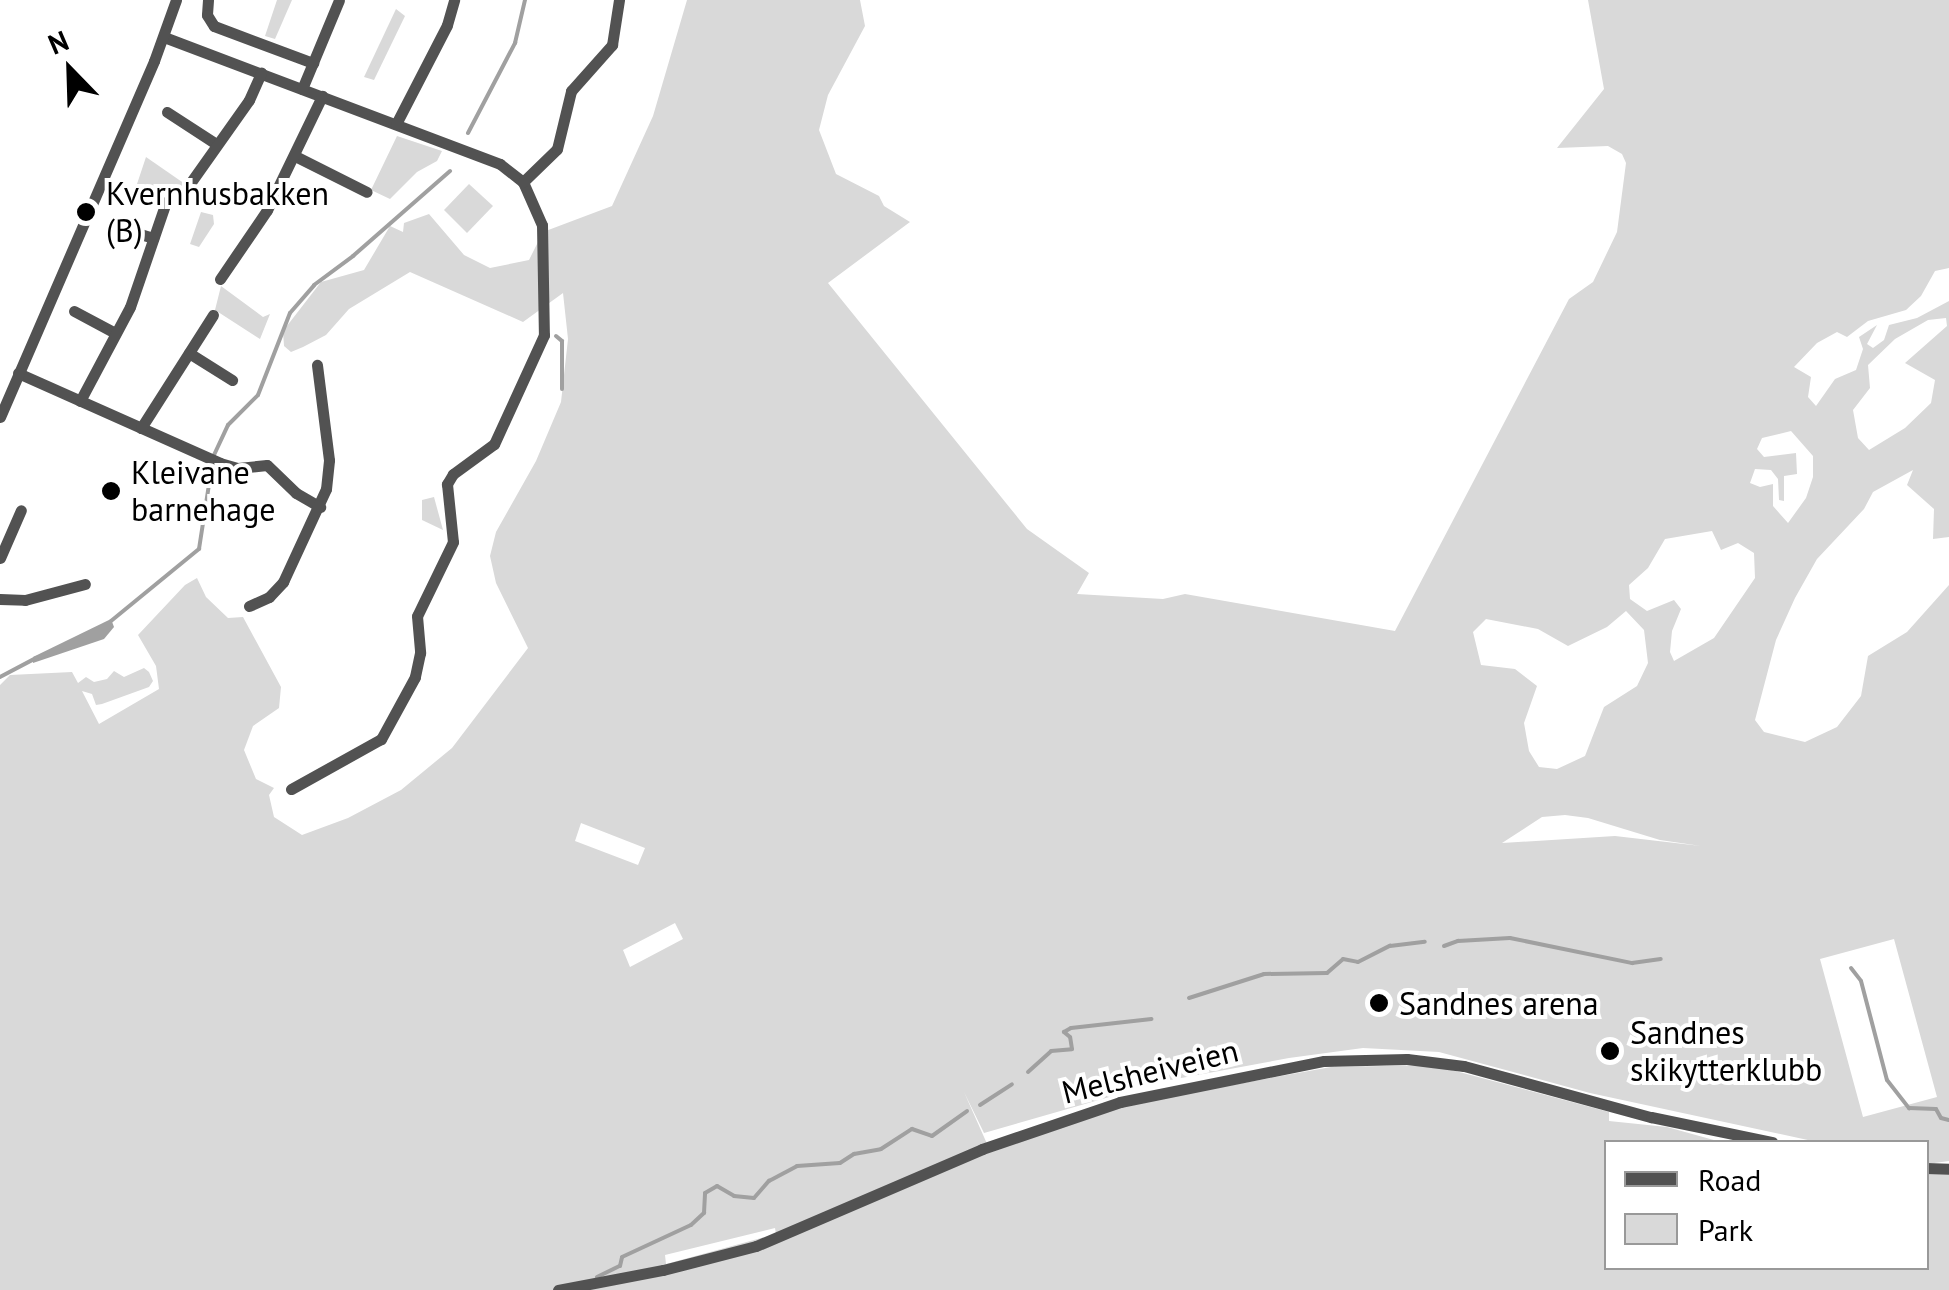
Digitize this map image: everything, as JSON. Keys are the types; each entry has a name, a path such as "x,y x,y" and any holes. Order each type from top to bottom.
{"street":[{"path":"0,417 164,37 176,0"},
{"path":"208,0 210,21"},
{"path":"302,89 340,0"},
{"path":"396,124 447,24 454,0"},
{"path":"522,182 562,140 572,90 617,35 619,0"},
{"path":"196,28 210,21 313,62"},
{"path":"164,37 500,164 522,182 542,225 544,335 494,444 458,470 447,484 453,542 417,616 415,677 381,739 291,788"},
{"path":"191,182 249,100 261,73"},
{"path":"220,280 267,210 322,96"},
{"path":"167,112 216,144"},
{"path":"295,156 367,192"},
{"path":"80,401 137,290 166,202"},
{"path":"117,227 152,238"},
{"path":"74,311 115,333"},
{"path":"141,428 213,315"},
{"path":"188,353 232,380"},
{"path":"249,606 270,597 283,582 320,507 330,460 318,365"},
{"path":"18,374 232,466 267,466 296,493 320,507"},
{"path":"0,558 21,510"},
{"path":"0,598 25,600 85,584"},
{"name":"Melsheiveien","path":"558,1290 776,1239 982,1150 1070,1117 1152,1094 1324,1061 1407,1059 1464,1066 1651,1117 1762,1140"}],"green space":[{"path":"277,0 292,0 275,39 265,36"},
{"path":"687,0 860,0 865,26 828,95 819,130 836,174 879,196 884,206 910,222 828,283 1027,529 1089,573 1077,594 1163,599 1185,594 1395,631 1569,299 1593,282 1617,232 1626,163 1622,154 1608,146 1557,148 1604,89 1588,0 1949,0 1949,268 1935,271 1921,296 1906,310 1868,321 1847,337 1837,332 1817,343 1794,367 1811,377 1808,397 1816,406 1835,379 1856,370 1863,349 1859,337 1877,325 1867,344 1873,348 1884,340 1889,325 1917,318 1949,301 1949,537 1933,539 1934,509 1907,485 1913,470 1873,492 1864,509 1817,559 1795,598 1776,640 1755,720 1764,732 1805,742 1837,727 1861,696 1868,656 1907,632 1949,585 1949,1161 1929,1164 1929,1140 1808,1140 1590,1093 1439,1052 1363,1048 1289,1058 1165,1081 984,1133 964,1092 988,1146 1117,1106 1331,1067 1433,1065 1609,1112 1609,1121 1667,1127 1714,1140 1604,1140 1604,1270 1929,1270 1929,1172 1949,1172 1949,1290 0,1290 0,685 10,675 72,672 78,683 86,677 94,682 107,679 114,671 124,677 144,668 149,672 153,681 149,687 102,704 96,705 92,694 82,691 99,724 159,689 156,666 138,635 185,585 197,578 206,597 228,618 243,617 281,687 279,708 253,726 244,750 256,779 274,788 269,795 274,817 302,835 348,818 401,790 452,748 528,648 496,583 490,556 496,532 536,461 561,402 568,339 563,293 523,322 410,272 349,309 326,335 303,347 291,352 284,346 283,331 321,282 364,270 390,226 403,232 404,223 429,214 464,255 490,268 529,260 543,232 612,206 653,116","holes":["1946,318 1947,326 1905,363 1935,380 1931,403 1905,428 1869,450 1858,438 1853,410 1870,388 1868,365 1895,339 1928,320","1791,431 1813,456 1813,477 1806,498 1788,523 1773,506 1773,484 1760,487 1750,483 1755,469 1771,470 1778,479 1779,500 1784,501 1784,476 1797,474 1796,453 1764,457 1757,449 1762,438","1712,531 1721,550 1738,543 1754,553 1755,578 1714,638 1674,661 1670,652 1672,631 1681,609 1674,600 1647,611 1630,599 1629,585 1648,568 1665,539","1626,611 1644,630 1648,663 1637,686 1604,707 1585,756 1557,769 1539,767 1529,751 1524,723 1537,686 1515,669 1481,665 1473,632 1486,619 1538,629 1568,646 1607,627","1542,817 1588,818 1660,840 1701,846 1615,836 1502,843","581,823 645,848 638,865 575,841","675,923 683,939 630,967 623,950","1894,939 1937,1097 1863,1117 1820,959","775,1228 776,1234 666,1264 665,1255"]},
{"path":"396,9 405,16 374,80 364,77"},
{"path":"397,136 442,151 437,161 417,172 390,199 371,190"},
{"path":"146,157 185,184 170,195 137,184"},
{"path":"469,184 493,206 467,233 444,210"},
{"path":"201,212 213,215 214,224 199,247 190,244"},
{"path":"221,286 263,317 270,314 260,339 215,310"},
{"path":"434,497 443,530 422,520 422,500"}],"shaded area":[{"path":"111,619 114,627 104,639 33,663 33,657"}],"waterway":[{"path":"468,133 515,43 525,0"},
{"path":"214,455 228,425 258,395 290,313 314,285 450,171"},
{"path":"556,336 562,341 562,389"},
{"path":"111,621 199,549 212,465"},
{"path":"0,677 36,658"},
{"path":"1444,946 1458,941 1510,938 1632,963 1661,959"},
{"path":"1189,998 1264,974 1327,973 1343,959 1358,962 1390,946 1425,942"},
{"path":"1851,968 1861,981 1887,1080 1909,1108 1936,1109 1941,1118 1949,1120"},
{"path":"1028,1072 1051,1051 1072,1049 1070,1037 1064,1032 1071,1028 1151,1019"},
{"path":"980,1105 1012,1084"},
{"path":"597,1277 620,1266 622,1257 691,1225 704,1213 705,1193 717,1186 734,1196 754,1198 769,1181 797,1166 840,1163 854,1154 881,1149 912,1129 932,1136 967,1111"}],"place":[{"name":"Kvernhusbakken (B)","path":"86,212"},
{"name":"Kleivane barnehage","path":"111,491"},
{"name":"Sandnes arena","path":"1379,1003"},
{"name":"Sandnes skikytterklubb","path":"1610,1051"}]}
